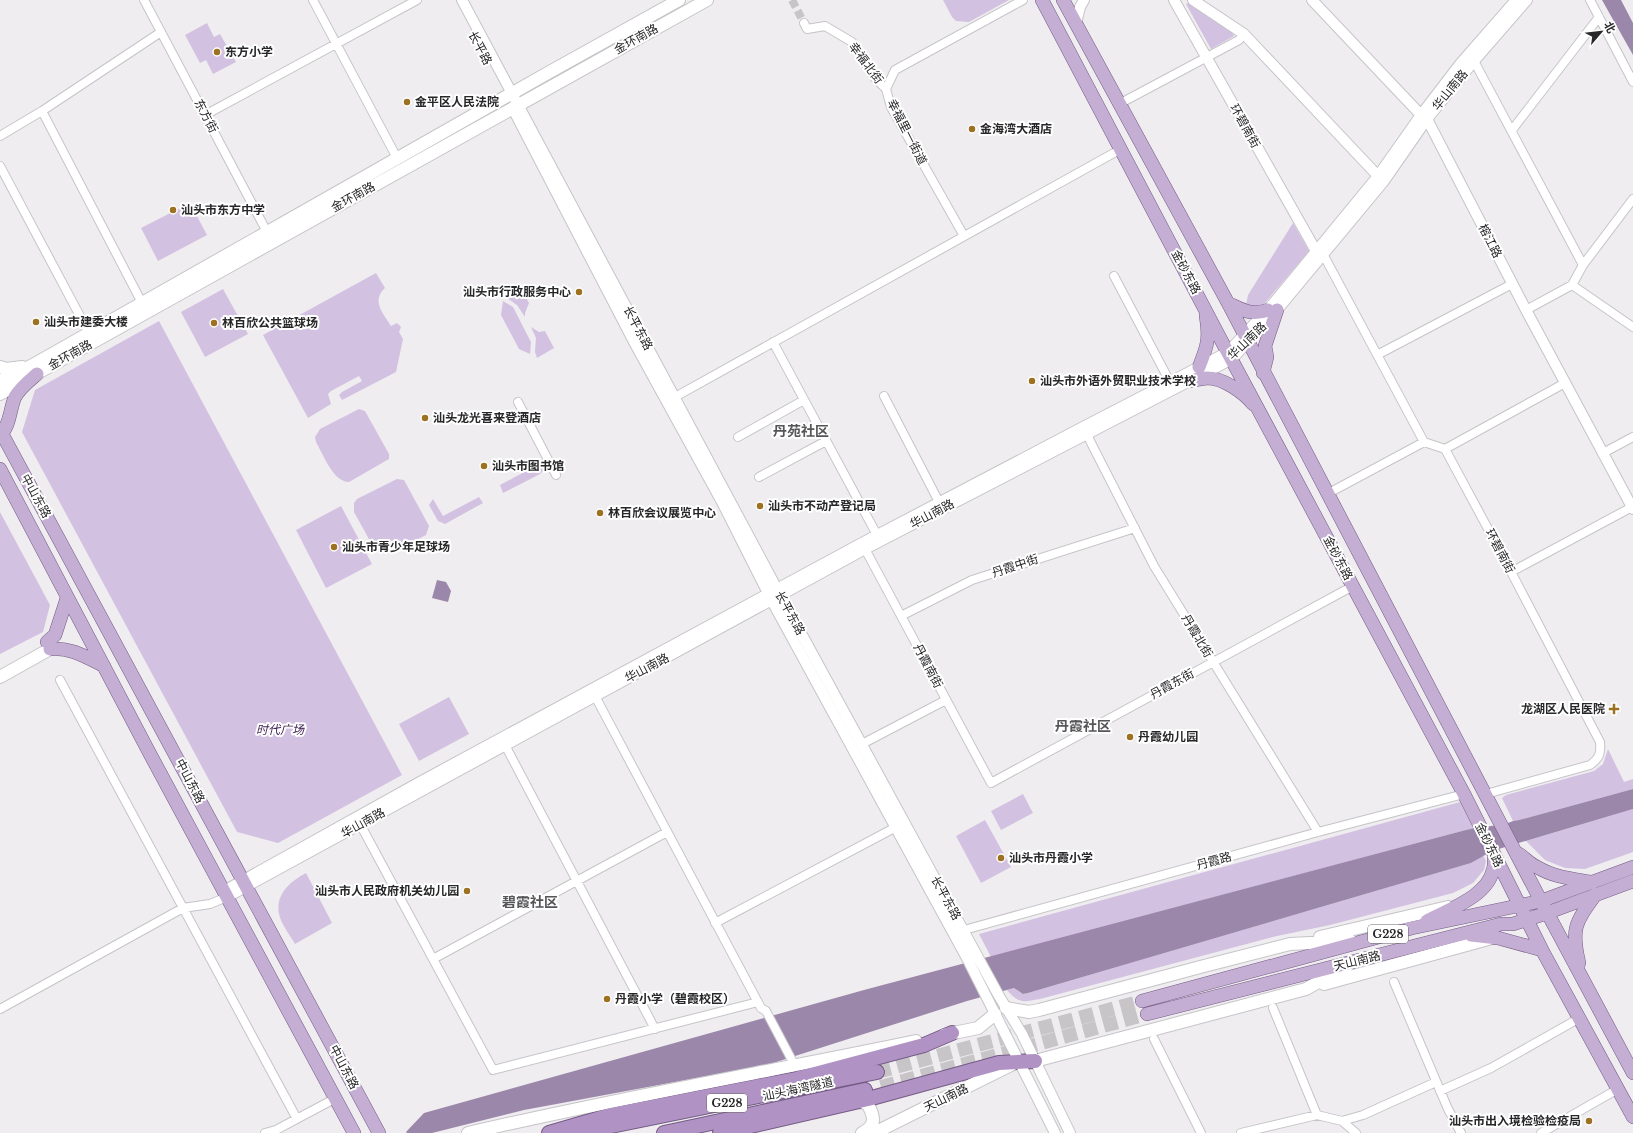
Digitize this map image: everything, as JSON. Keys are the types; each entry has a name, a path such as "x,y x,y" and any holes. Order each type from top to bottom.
{"highway":[{"path":"549,1133 611,1115 796,1079 924,1045 952,1033"},
{"path":"720,1133 860,1101 999,1062 1035,1061"},
{"name":"汕头海湾隧道","path":"578,1133 877,1072"},
{"name":"汕头海湾隧道","path":"664,1133 881,1087"}],"main road":[{"name":"金环南路","path":"0,394 89,332 679,0"},
{"name":"金环南路","path":"0,381 34,370 516,107 706,0"},
{"name":"金砂东路","path":"1042,0 1464,794 1526,920 1578,1019 1633,1117"},
{"name":"金砂东路","path":"1063,0 1228,303 1263,373 1500,820 1547,913 1633,1073"},
{"path":"1228,303 1249,312 1258,313 1272,310 1266,346 1267,357 1263,373"},
{"path":"1199,367 1206,349 1208,334 1204,307"},
{"path":"0,367 6,369 34,370"},
{"path":"1,433 16,396 34,370"},
{"path":"1188,381 1208,378 1221,382 1235,389 1248,399 1260,412"},
{"name":"中山东路","path":"1,433 379,1132"},
{"name":"中山东路","path":"0,469 67,598 354,1133"},
{"path":"0,489 13,493"},
{"path":"0,677 49,646 55,634 67,598"},
{"path":"0,668 49,646 74,651 104,666"},
{"path":"1515,850 1537,867 1594,888 1576,928 1574,942 1582,979"},
{"path":"1412,928 1480,891 1488,882 1494,870 1494,854"},
{"name":"天山南路","path":"1147,1014 1464,934 1526,920 1547,913 1633,867"},
{"name":"天山南路","path":"1142,1000 1412,928 1520,906 1594,888 1633,881"},
{"name":"天山南路","path":"1000,1011 1029,1012 1039,1010 1290,944 1456,905"},
{"path":"1464,934 1493,937 1542,950"},
{"path":"1035,1061 1306,989 1493,937"},
{"name":"天山南路","path":"1290,944 1362,941"},
{"path":"1306,989 1357,961"},
{"path":"468,1133 549,1114 978,1028 1000,1011"},
{"name":"天山南路","path":"874,1133 1018,1062"},
{"path":"860,1101 868,1105 874,1118 873,1124 862,1133"}],"street":[{"name":"东方街","path":"144,0 267,232"},
{"path":"312,0 397,158"},
{"path":"205,115 417,0"},
{"name":"长平路","path":"454,0 509,95"},
{"name":"长平路","path":"462,0 509,95"},
{"name":"幸福里一街道","path":"964,236 891,107 886,88 895,70 1023,0"},
{"path":"1076,23 1080,7 1084,0"},
{"name":"环碧南街","path":"1174,0 1377,355 1424,442"},
{"path":"1194,0 1244,34 1378,176"},
{"name":"榕江路","path":"1312,0 1424,117 1632,508"},
{"name":"华山南路","path":"1319,253 1384,181 1424,117 1460,64 1516,0"},
{"name":"华山南路","path":"245,884 418,783 775,595 1188,381 1230,356 1272,310 1319,253 1424,117 1527,0"},
{"path":"1590,0 1633,82"},
{"path":"1512,130 1599,17"},
{"name":"幸福北街","path":"804,23 808,29 825,26 852,42 874,77 886,88"},
{"path":"0,136 42,111 161,32"},
{"path":"1119,104 1239,40 1244,34"},
{"path":"1474,61 1583,265"},
{"name":"长平东路","path":"509,95 675,397 775,595 900,825 964,930 999,996 1000,1011 1018,1062 1055,1133"},
{"name":"长平东路","path":"516,107 633,340 722,502 862,744 900,825 988,999 1000,1011 1014,1019 1070,1133"},
{"path":"42,111 142,303"},
{"path":"675,397 1121,149"},
{"path":"0,166 89,332"},
{"path":"1526,310 1572,285 1583,265 1633,199"},
{"path":"1114,276 1170,382"},
{"path":"1377,355 1512,284"},
{"path":"1572,285 1633,327"},
{"path":"773,342 877,535"},
{"name":"华山南路","path":"226,894 360,824 595,696 775,595 877,535 1199,367 1230,356"},
{"path":"1327,494 1424,442 1445,449 1565,382"},
{"path":"884,396 940,502"},
{"path":"738,437 804,400"},
{"path":"518,402 556,475"},
{"name":"丹霞北街","path":"1086,433 1154,566 1318,832"},
{"path":"1604,453 1633,437"},
{"path":"759,477 826,441"},
{"name":"环碧南街","path":"1445,449 1512,572 1600,742 1601,752 1597,760 1590,765 1486,794"},
{"path":"1512,572 1632,508"},
{"name":"丹霞中街","path":"901,616 972,580 1135,528"},
{"name":"丹霞南街","path":"866,549 990,782"},
{"name":"丹霞东街","path":"990,782 1353,586"},
{"path":"60,680 297,1119"},
{"path":"595,696 760,1008 766,1011 793,1064"},
{"path":"862,744 946,700"},
{"path":"505,745 655,1029"},
{"name":"丹霞路","path":"964,930 1318,832 1464,794"},
{"path":"360,824 493,1070 758,1002"},
{"path":"715,924 900,825"},
{"path":"433,959 667,832"},
{"path":"0,1009 183,908 210,904 226,894"},
{"path":"1394,982 1436,1082 1461,1133"},
{"path":"1273,1008 1317,1115"},
{"path":"1440,1091 1491,1068 1578,1019"},
{"path":"1154,1039 1201,1133"},
{"path":"1342,1121 1363,1114 1436,1082"},
{"path":"1541,1133 1618,1089"},
{"path":"265,1133 276,1130 336,1098"},
{"path":"1242,1133 1317,1115 1342,1121 1356,1133"}],"green space":[{"path":"943,0 1009,0 969,22 956,21 952,17"},
{"path":"1190,2 1232,32 1234,36 1211,49 1186,4"},
{"path":"207,23 214,37 220,34 236,62 213,74 206,60 200,63 185,35"},
{"path":"190,203 207,235 158,261 141,228"},
{"path":"1293,223 1309,251 1265,303 1260,307 1246,305 1248,295"},
{"path":"376,273 385,288 379,298 382,312 391,326 397,323 401,327 399,332 403,339 396,372 342,400 339,395 342,392 362,381 359,376 331,391 328,394 331,404 308,418 263,335"},
{"path":"520,287 529,303 525,317 517,305 504,296"},
{"name":"林百欣公共篮球场","path":"223,289 248,334 205,357 181,312"},
{"path":"503,301 513,307 531,342 530,354 519,349 501,315"},
{"name":"时代广场","path":"159,321 402,775 278,843 237,832 22,432 35,390"},
{"path":"531,327 539,332 545,331 554,348 537,358 535,352 536,338"},
{"path":"359,409 365,411 389,454 389,459 349,482 343,481 333,473 316,442 315,437 320,429"},
{"path":"545,461 544,470 540,474 503,493 500,485"},
{"path":"397,479 404,480 429,526 426,535 388,554 380,553 375,550 354,512 354,503 357,499"},
{"path":"479,497 483,503 445,524 438,521 429,505 433,499 443,516"},
{"name":"汕头市青少年足球场","path":"341,506 372,564 326,588 296,530"},
{"path":"0,512 50,605 43,632 0,654"},
{"path":"449,697 469,734 419,761 399,724"},
{"path":"1608,749 1624,782 1633,779 1633,789 1513,821 1502,798 1506,795 1594,771 1603,764"},
{"path":"1023,794 1033,813 1001,830 991,811"},
{"path":"1460,802 1474,830 1462,831 991,957 979,934"},
{"path":"1633,809 1633,852 1585,869 1565,868 1545,860 1526,841"},
{"path":"985,820 1011,867 981,883 956,836"},
{"path":"1483,855 1486,861 1484,870 1473,883 1453,893 1330,925 1277,936 1040,999 1029,1001 1018,1000 1007,990 1014,988 1023,994 1028,993 1471,863"},
{"path":"306,873 332,923 295,944 279,914 279,900 285,889 290,884"}],"shaded area":[{"path":"1602,0 1621,0 1633,23 1633,55"},
{"path":"437,580 446,582 451,591 448,602 432,598"},
{"path":"1633,789 1633,809 1492,851 1471,863 1028,993 1023,994 1014,988 967,1001 767,1065 524,1110 432,1133 406,1132 424,1113 864,990 1462,831 1479,827 1503,825"}],"tunnel":[{"path":"792,0 804,23"},
{"path":"877,1072 1142,1001"},
{"path":"881,1087 1147,1014"}],"place":[{"name":"东方小学","path":"217,52"},
{"name":"金平区人民法院","path":"407,102"},
{"name":"金海湾大酒店","path":"972,129"},
{"name":"汕头市东方中学","path":"173,210"},
{"name":"汕头市行政服务中心","path":"579,292"},
{"name":"汕头市建委大楼","path":"36,322"},
{"name":"林百欣公共篮球场","path":"214,323"},
{"name":"汕头市外语外贸职业技术学校","path":"1032,381"},
{"name":"汕头龙光喜来登酒店","path":"425,418"},
{"name":"汕头市图书馆","path":"484,466"},
{"name":"汕头市不动产登记局","path":"760,506"},
{"name":"林百欣会议展览中心","path":"600,513"},
{"name":"汕头市青少年足球场","path":"334,547"},
{"name":"龙湖区人民医院","path":"1614,709"},
{"name":"丹霞幼儿园","path":"1130,737"},
{"name":"汕头市丹霞小学","path":"1001,858"},
{"name":"汕头市人民政府机关幼儿园","path":"467,891"},
{"name":"丹霞小学（碧霞校区）","path":"607,999"},
{"name":"汕头市出入境检验检疫局","path":"1589,1121"}],"district":[{"name":"丹苑社区","path":"801,431"},
{"name":"丹霞社区","path":"1083,726"},
{"name":"碧霞社区","path":"530,902"}]}
